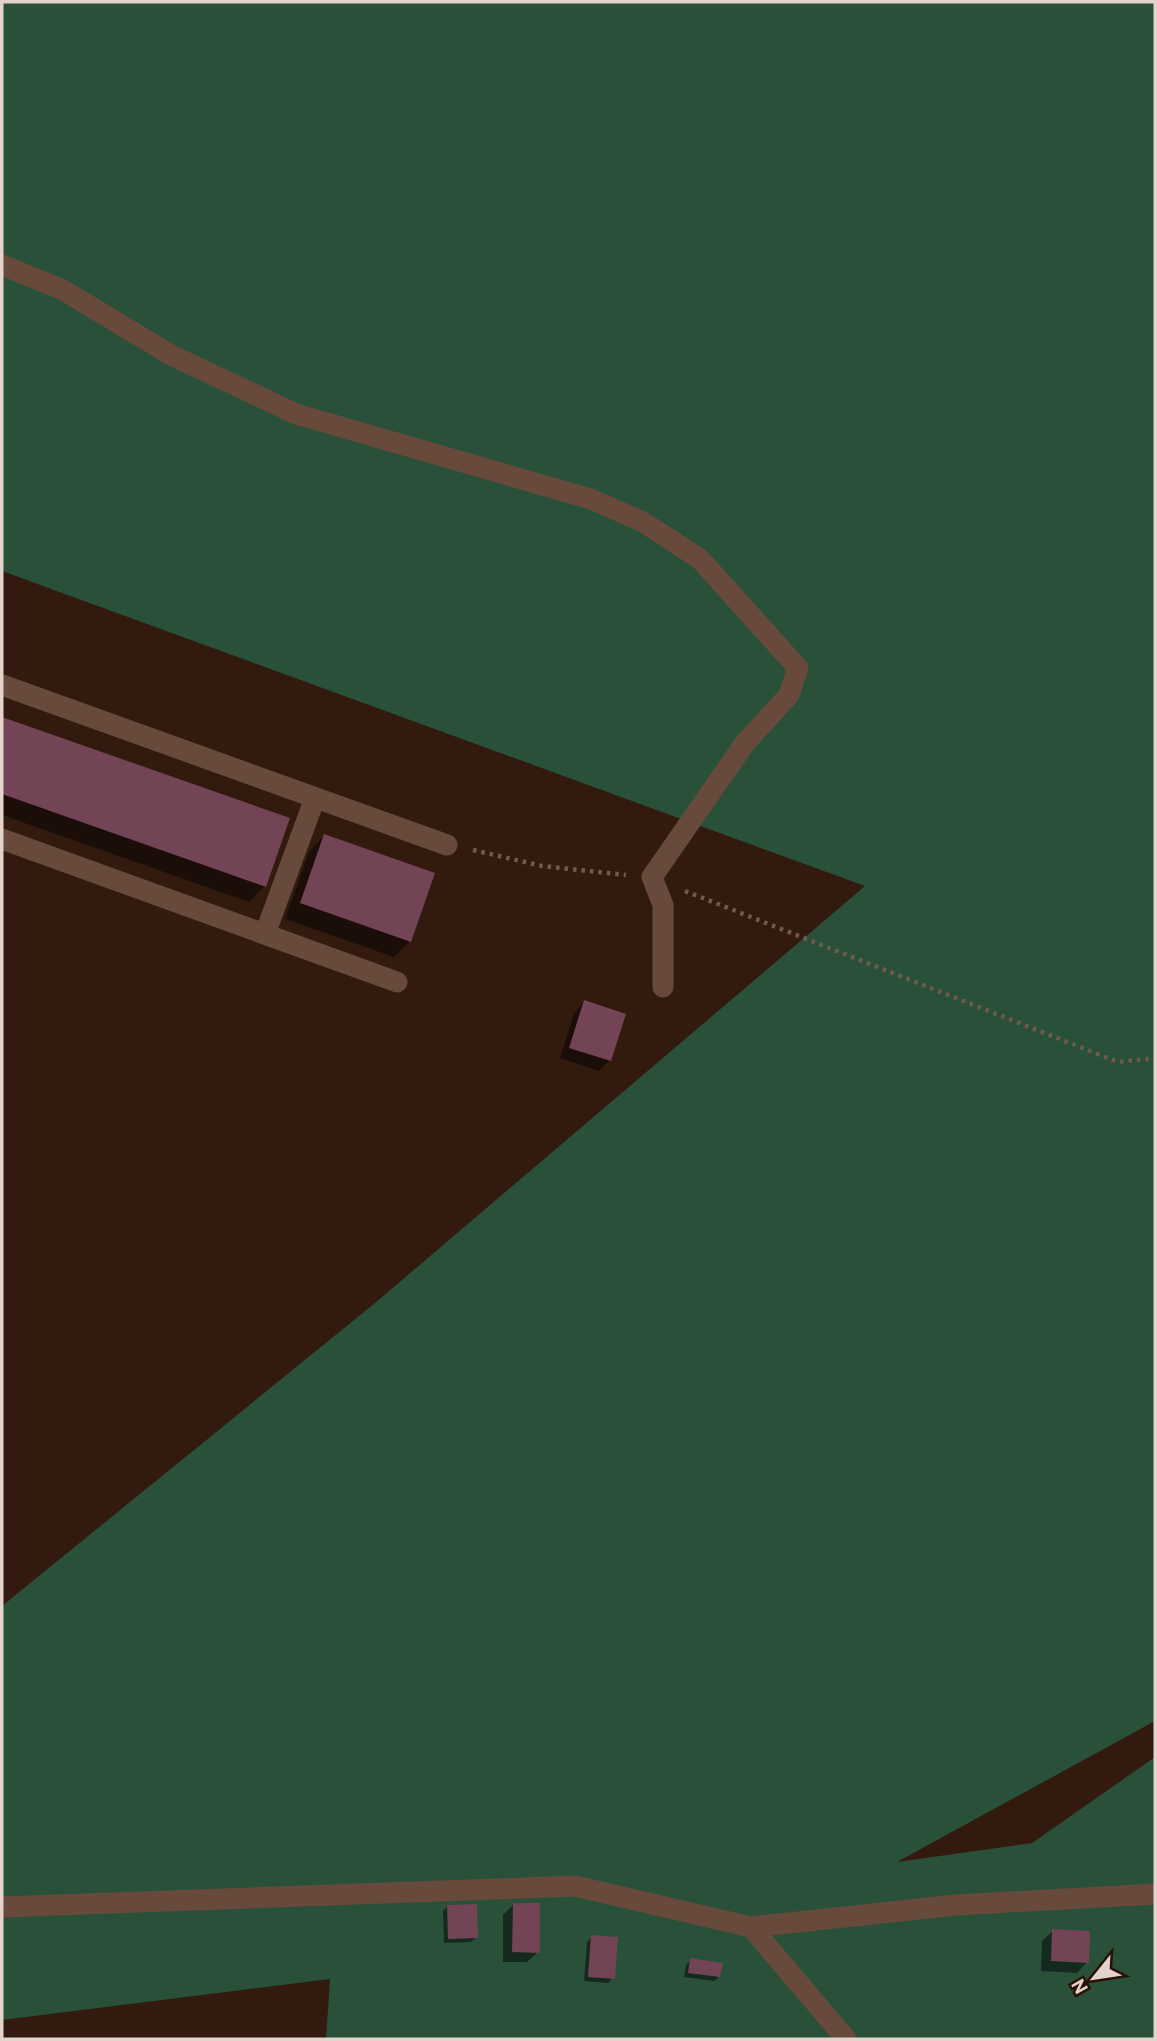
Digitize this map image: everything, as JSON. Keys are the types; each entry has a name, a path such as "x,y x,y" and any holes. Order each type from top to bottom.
{"street":[{"path":"2,265 64,290 172,355 296,414 591,499 643,522 700,559 798,668 789,695 745,743 652,877 663,905 663,988"},
{"path":"2,685 447,845"},
{"path":"265,934 315,798"},
{"path":"2,839 397,982"},
{"path":"2,1908 575,1886 751,1927 956,1905 1155,1894"},
{"path":"751,1927 846,2039"}],"path":[{"path":"447,845 542,866 652,877 1118,1062 1155,1058"}],"green space":[{"path":"2,2 1155,2 1155,1721 897,1862 1032,1843 1155,1757 1155,2039 326,2039 330,1979 2,2020 2,1606 375,1303 865,886 2,571"}],"building":[{"path":"2,717 290,818 266,887 2,794"},
{"path":"324,834 435,873 411,942 300,903"},
{"path":"584,1000 626,1014 611,1061 569,1048"},
{"path":"513,1903 540,1903 540,1953 512,1952"},
{"path":"477,1904 478,1938 448,1939 447,1905"},
{"path":"1052,1929 1090,1931 1089,1963 1051,1961"},
{"path":"591,1935 618,1937 615,1979 588,1977"},
{"path":"690,1958 723,1963 720,1977 688,1973"}]}
